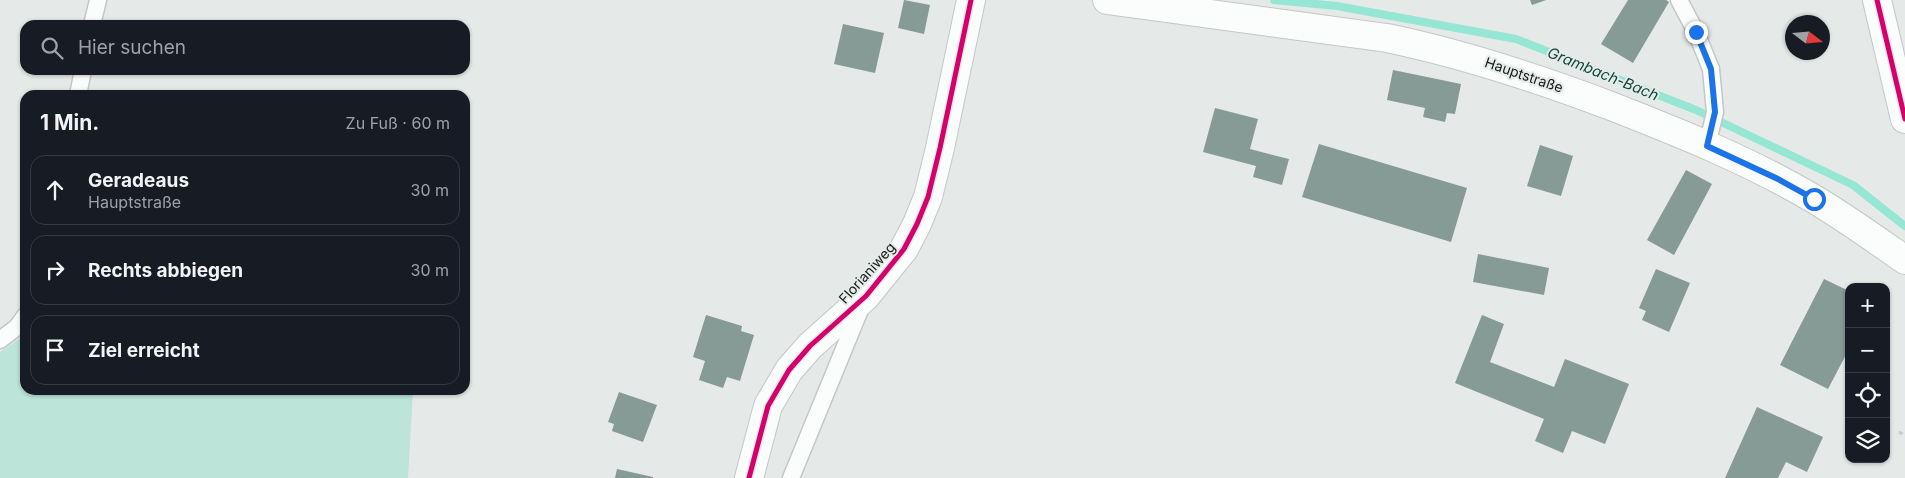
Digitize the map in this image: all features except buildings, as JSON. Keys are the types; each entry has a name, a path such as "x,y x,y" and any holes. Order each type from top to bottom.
{"main road":[{"name":"Florianiweg","path":"749,478 768,406 788,370 810,346 866,296 904,249 918,224 928,197 940,148 971,0"},
{"name":"Hauptstraße","path":"1107,0 1349,32 1431,47 1493,64 1547,82 1707,146 1778,179 1849,221 1905,260"},
{"path":"1877,0 1905,120"}],"lane":[{"path":"93,20 98,0"},
{"path":"1679,0 1696,32 1711,69 1715,112 1707,146"},
{"path":"79,90 82,75"},
{"path":"791,478 866,296"},
{"path":"0,340 17,328 20,324"}],"path":[{"path":"1899,432 1905,435"}],"green space":[{"path":"20,338 20,395 413,395 408,478 0,478 0,352"}],"waterway":[{"name":"Grambach-Bach","path":"1274,0 1337,6 1516,39 1696,110 1853,185 1905,226"}],"cycle path":[{"path":"749,478 768,406 789,370 810,346 866,296 904,249 917,224 928,197 940,148 971,0"},
{"path":"1877,0 1905,119"}],"route":[{"path":"1696,32 1711,69 1715,112 1707,146 1778,179 1814,199"}]}
